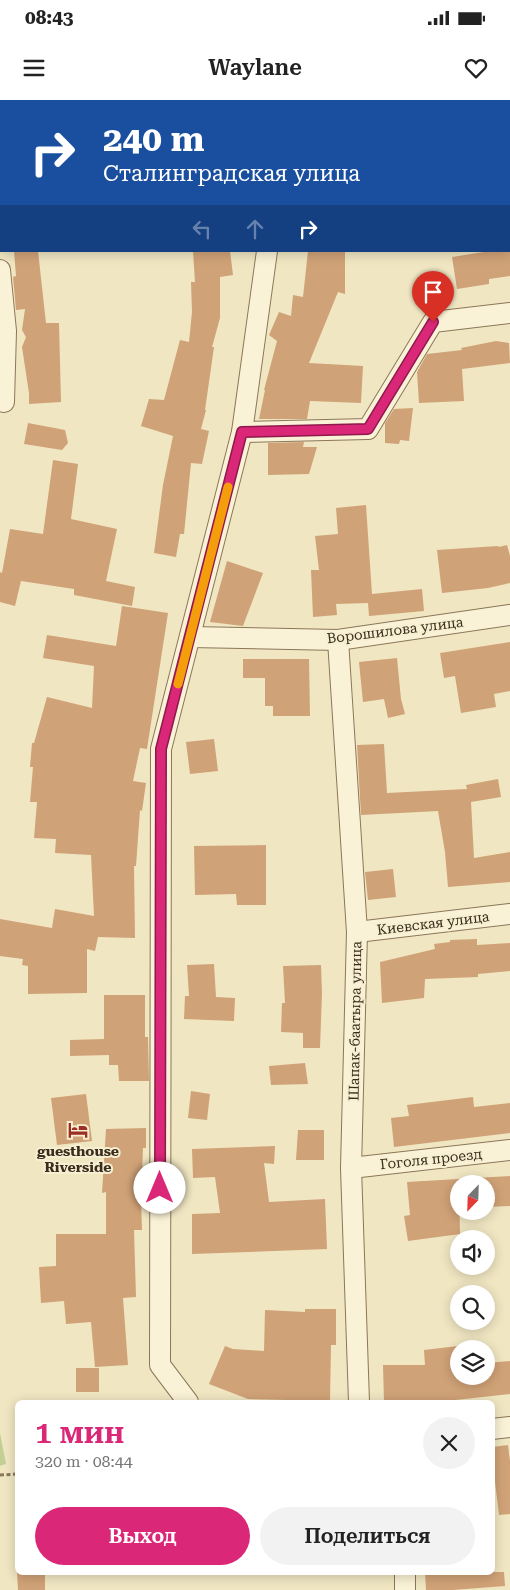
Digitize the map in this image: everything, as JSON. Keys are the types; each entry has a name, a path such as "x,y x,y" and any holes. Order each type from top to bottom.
{"street":[{"path":"186,1400 160,1365 161,749 242,432 267,252"},
{"path":"0,270 6,330 4,402"},
{"path":"242,432 368,429 433,322 510,313"},
{"name":"Ворошилова улица","path":"190,637 338,640 510,615"},
{"name":"Шапак-баатыра улица","path":"338,640 357,932 351,1168 359,1400"},
{"name":"Киевская улица","path":"357,932 510,914"},
{"name":"Гоголя проезд","path":"351,1168 510,1150"},
{"path":"495,1428 510,1426"},
{"path":"404,1590 405,1575"}],"path":[{"path":"0,1475 15,1474"}],"green space":[{"path":"0,1433 6,1464 0,1466"}],"building":[{"path":"14,252 38,252 46,323 59,323 61,402 29,404 22,347 26,337 22,330 25,309 16,310 13,277 16,276"},
{"path":"193,252 230,252 233,275 220,277 220,318 212,347 214,347 206,410 201,429 209,431 202,464 191,463 184,534 180,534 176,557 154,553 163,485 173,436 141,426 149,399 164,400 180,340 189,342 192,312 191,282 195,282"},
{"path":"308,252 345,252 345,294 338,292 309,363 363,366 361,403 310,401 307,419 259,419 264,390 277,341 269,335 279,312 291,316 293,295 303,297"},
{"path":"484,252 510,252 510,276 489,279 489,284 457,289 452,257"},
{"path":"496,341 509,343 510,363 462,369 464,401 419,403 417,372 427,354 462,350 461,348"},
{"path":"413,408 409,441 400,440 399,444 385,443 385,423 394,409"},
{"path":"28,423 65,430 68,443 62,450 24,444"},
{"path":"304,442 303,447 317,447 309,474 268,475 268,443"},
{"path":"53,460 78,464 71,519 117,529 106,581 135,587 132,606 74,595 74,589 21,581 15,606 0,602 0,572 2,573 10,529 43,534"},
{"path":"366,505 372,594 422,589 424,611 369,616 368,603 336,604 337,615 313,617 311,570 319,570 315,536 338,534 336,508"},
{"path":"507,545 510,556 510,583 488,588 442,593 437,550"},
{"path":"227,561 263,573 243,626 210,622"},
{"path":"122,606 168,613 147,749 140,748 133,781 146,783 142,811 140,810 136,866 134,866 135,938 98,937 95,951 87,949 87,993 28,994 28,966 22,965 23,959 0,956 0,919 52,928 55,909 94,916 91,855 55,853 56,839 34,838 37,802 30,802 33,767 30,767 32,743 34,743 47,697 92,708 94,666 43,658 47,635 116,646"},
{"path":"510,642 510,691 494,694 496,707 461,713 455,676 444,678 440,653"},
{"path":"397,658 401,699 405,714 388,718 384,699 363,702 359,662"},
{"path":"243,659 309,659 310,716 273,716 273,706 265,706 265,678 243,678"},
{"path":"214,739 218,771 190,774 186,742"},
{"path":"384,744 387,793 467,789 466,785 498,779 501,797 471,802 474,858 510,852 510,882 448,887 445,852 438,811 361,815 357,745"},
{"path":"266,845 266,905 237,905 236,894 195,895 194,846"},
{"path":"393,869 396,897 368,900 365,872"},
{"path":"477,939 477,945 510,943 510,971 478,974 478,977 425,979 424,998 382,1003 380,962 435,949 434,944 450,942 450,940"},
{"path":"214,964 216,997 235,998 234,1021 184,1019 185,996 189,996 187,965"},
{"path":"321,965 320,1048 303,1048 303,1033 281,1032 282,1003 285,1003 283,966"},
{"path":"104,995 145,995 145,1037 148,1037 149,1081 119,1081 118,1065 109,1065 109,1055 70,1056 70,1040 104,1039"},
{"path":"305,1063 308,1084 271,1085 269,1066"},
{"path":"191,1091 210,1094 207,1120 188,1118"},
{"path":"86,1094 92,1141 57,1145 51,1098"},
{"path":"473,1097 474,1107 510,1103 510,1133 394,1147 391,1118 409,1116 407,1105"},
{"path":"146,1128 146,1148 143,1148 142,1230 134,1230 136,1297 123,1298 128,1365 95,1367 91,1322 66,1324 64,1301 41,1303 39,1267 56,1266 56,1234 106,1234 106,1192 102,1193 106,1129"},
{"path":"298,1130 324,1130 324,1160 296,1160"},
{"path":"275,1146 274,1164 264,1163 269,1202 325,1199 327,1249 192,1254 192,1214 220,1213 215,1177 193,1178 192,1149"},
{"path":"510,1176 510,1206 495,1207 495,1177"},
{"path":"450,1179 450,1220 460,1220 460,1230 450,1230 450,1235 408,1241 404,1216 410,1215 407,1182"},
{"path":"305,1309 336,1309 336,1345 331,1345 330,1400 248,1399 209,1384 225,1346 233,1349 264,1351 265,1310 305,1312"},
{"path":"450,1347 450,1385 495,1385 495,1362 510,1361 510,1394 455,1400 384,1400 383,1365 425,1365 424,1350"},
{"path":"76,1368 99,1368 99,1392 76,1392"},
{"path":"508,1445 510,1461 510,1514 499,1515 495,1482 495,1447"},
{"path":"495,1572 504,1572 505,1586 426,1590 425,1575 495,1575"},
{"path":"17,1575 45,1575 45,1590 18,1590"}],"slow traffic":[{"path":"178,684 228,487"}],"place":[{"name":"guesthouse Riverside","path":"78,1130"}],"route":[{"path":"160,1188 161,749 242,432 368,429 433,322"}]}
